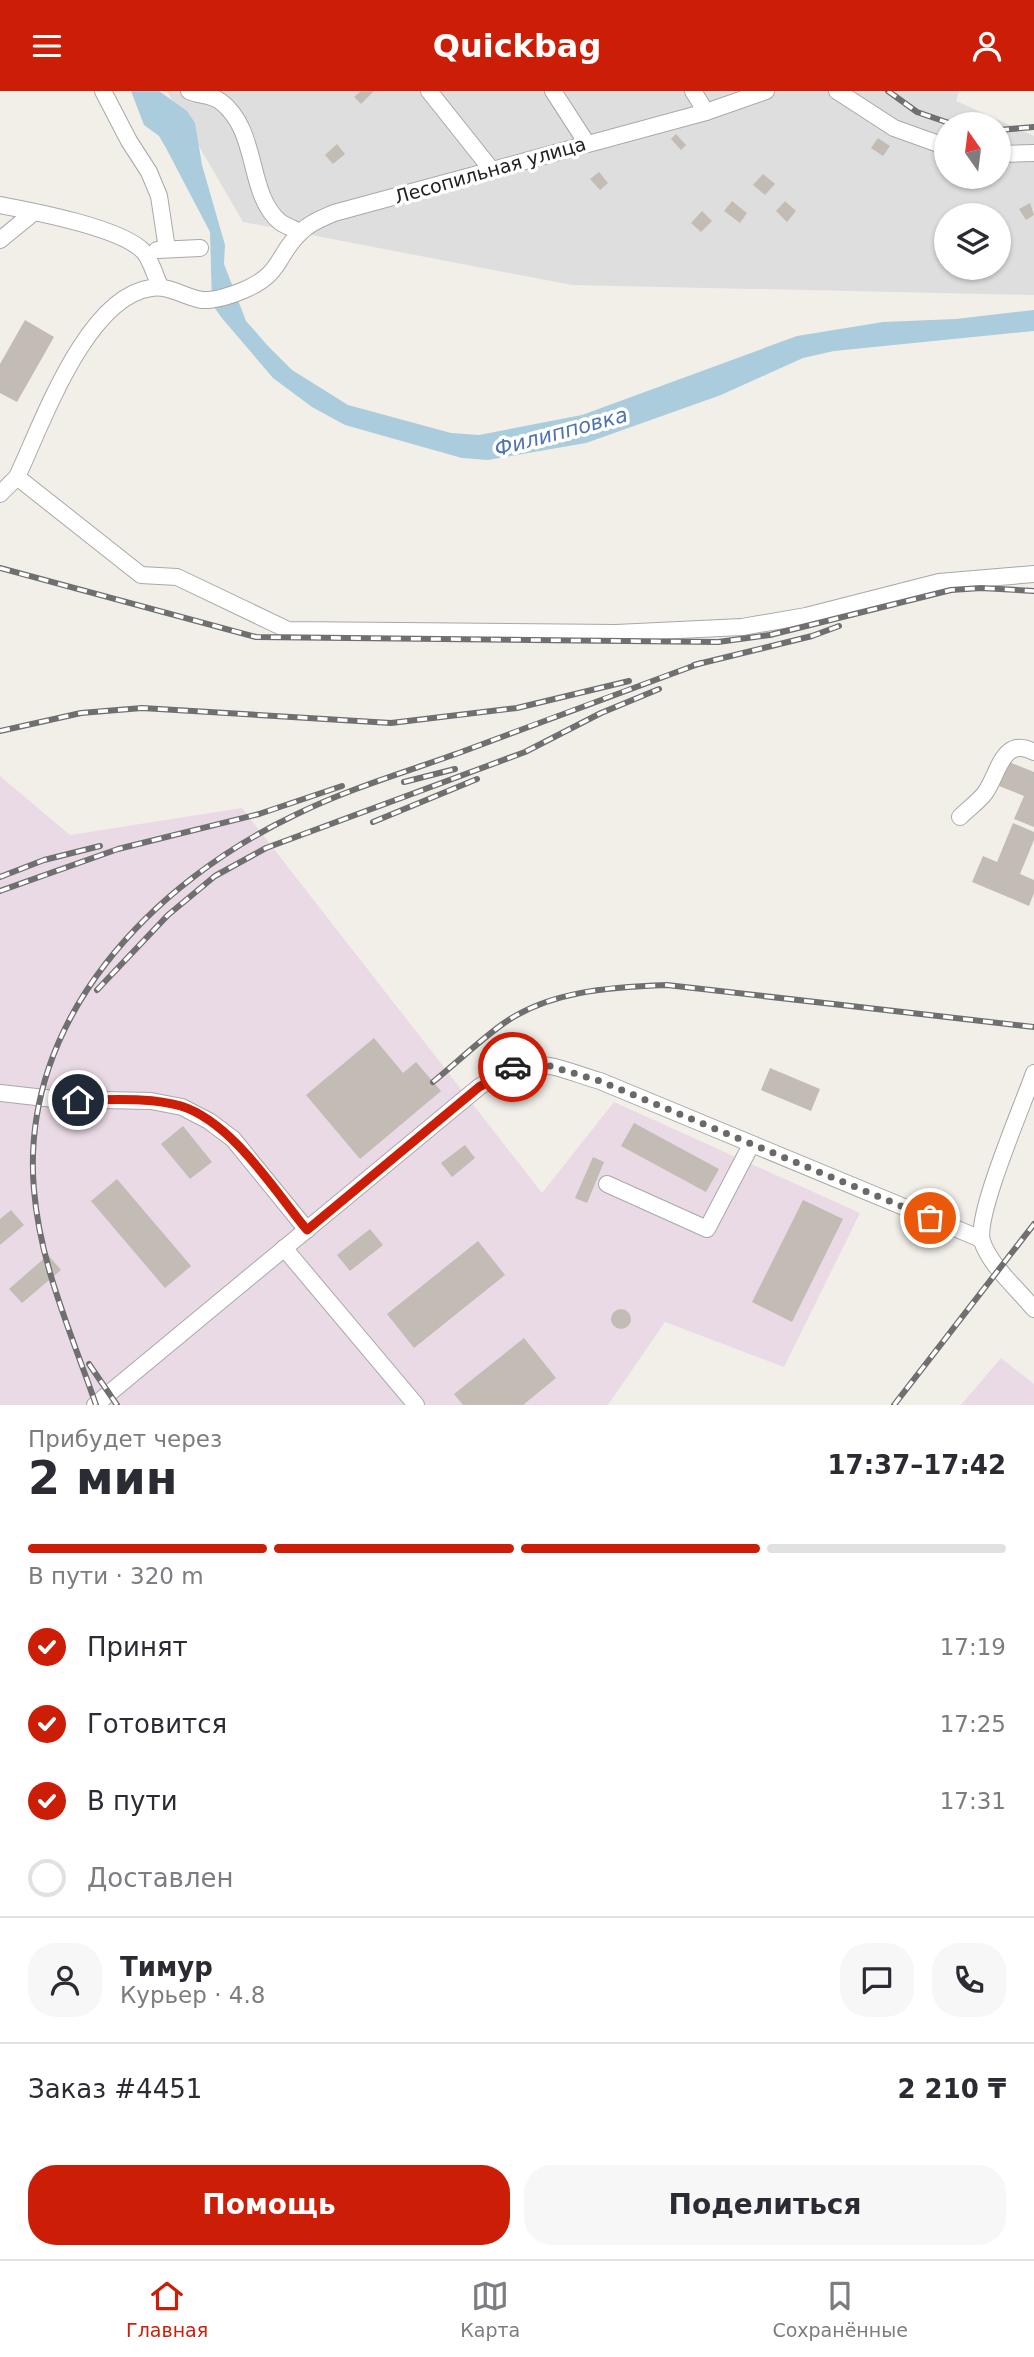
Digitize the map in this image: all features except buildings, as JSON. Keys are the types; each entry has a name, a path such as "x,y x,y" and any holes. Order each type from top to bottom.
{"street":[{"path":"103,91 159,196 167,249"},
{"path":"189,91 219,101 233,115 243,128 257,180 270,207 280,221 300,232"},
{"path":"429,91 491,169"},
{"path":"553,91 586,142"},
{"path":"693,91 706,112"},
{"name":"Лесопильная улица","path":"160,286 209,300 241,292 264,281 280,264 300,232 334,213 586,142 706,112 766,91"},
{"path":"837,91 894,128 934,143"},
{"path":"1012,154 1034,153"},
{"path":"0,205 88,225 144,252 200,248"},
{"path":"0,240 33,213"},
{"path":"0,494 16,477 88,335 106,313 138,290 160,286 144,252"},
{"path":"16,477 141,575 177,577 288,631 616,633 742,627 806,616 939,582 1034,574"},
{"path":"960,817 986,792 1004,758 1014,747 1024,747 1034,752"},
{"path":"95,1405 479,1087 507,1069 540,1063 600,1081 982,1239"},
{"path":"1034,1073 988,1196 982,1239 990,1256 1034,1309"},
{"path":"0,1093 54,1099 151,1101 182,1107 209,1121 233,1139 307,1230"},
{"path":"607,1184 707,1229 751,1145"},
{"path":"284,1248 416,1405"}],"shaded area":[{"path":"167,91 959,91 956,101 981,112 934,112 934,189 1012,189 1012,126 1034,136 1034,295 572,285 243,222"},
{"path":"0,776 70,835 242,808 542,1193 614,1102 860,1213 784,1367 665,1322 608,1405 0,1405"},
{"path":"1001,1358 1034,1384 1034,1405 961,1405"}],"water":[{"name":"Филипповка","path":"131,91 159,91 187,111 195,123 202,165 225,245 224,264 246,321 268,346 292,370 348,405 451,433 479,435 582,415 797,336 883,322 956,319 1034,310 1034,331 834,351 803,358 721,395 586,443 488,460 462,458 345,425 312,407 273,378 212,304 210,232 159,136 144,125"}],"railway":[{"path":"888,91 917,112 934,118"},
{"path":"1012,129 1034,127"},
{"path":"0,568 256,637 718,642 770,635 951,590 981,588 1034,591"},
{"path":"694,665 812,636 839,626"},
{"path":"96,1405 58,1299 37,1218 34,1190 35,1128 49,1069 73,1014 106,963 147,918 193,877 244,843 297,814 359,788 701,663"},
{"path":"0,731 81,713 142,708 391,723 517,708 629,681"},
{"path":"97,990 168,915 215,876 266,848 525,752 601,713 659,689"},
{"path":"404,782 455,769"},
{"path":"373,822 477,779"},
{"path":"0,891 118,849 259,814 342,786"},
{"path":"0,877 44,860 100,846"},
{"path":"433,1082 518,1014 558,998 624,987 667,985 1034,1027"},
{"path":"894,1405 1034,1224"},
{"path":"89,1364 117,1405"}],"way so far":[{"path":"513,1067 540,1063 600,1081 930,1218"}],"route":[{"path":"78,1100 151,1101 182,1107 209,1121 233,1139 307,1230 479,1087 513,1067"}]}
